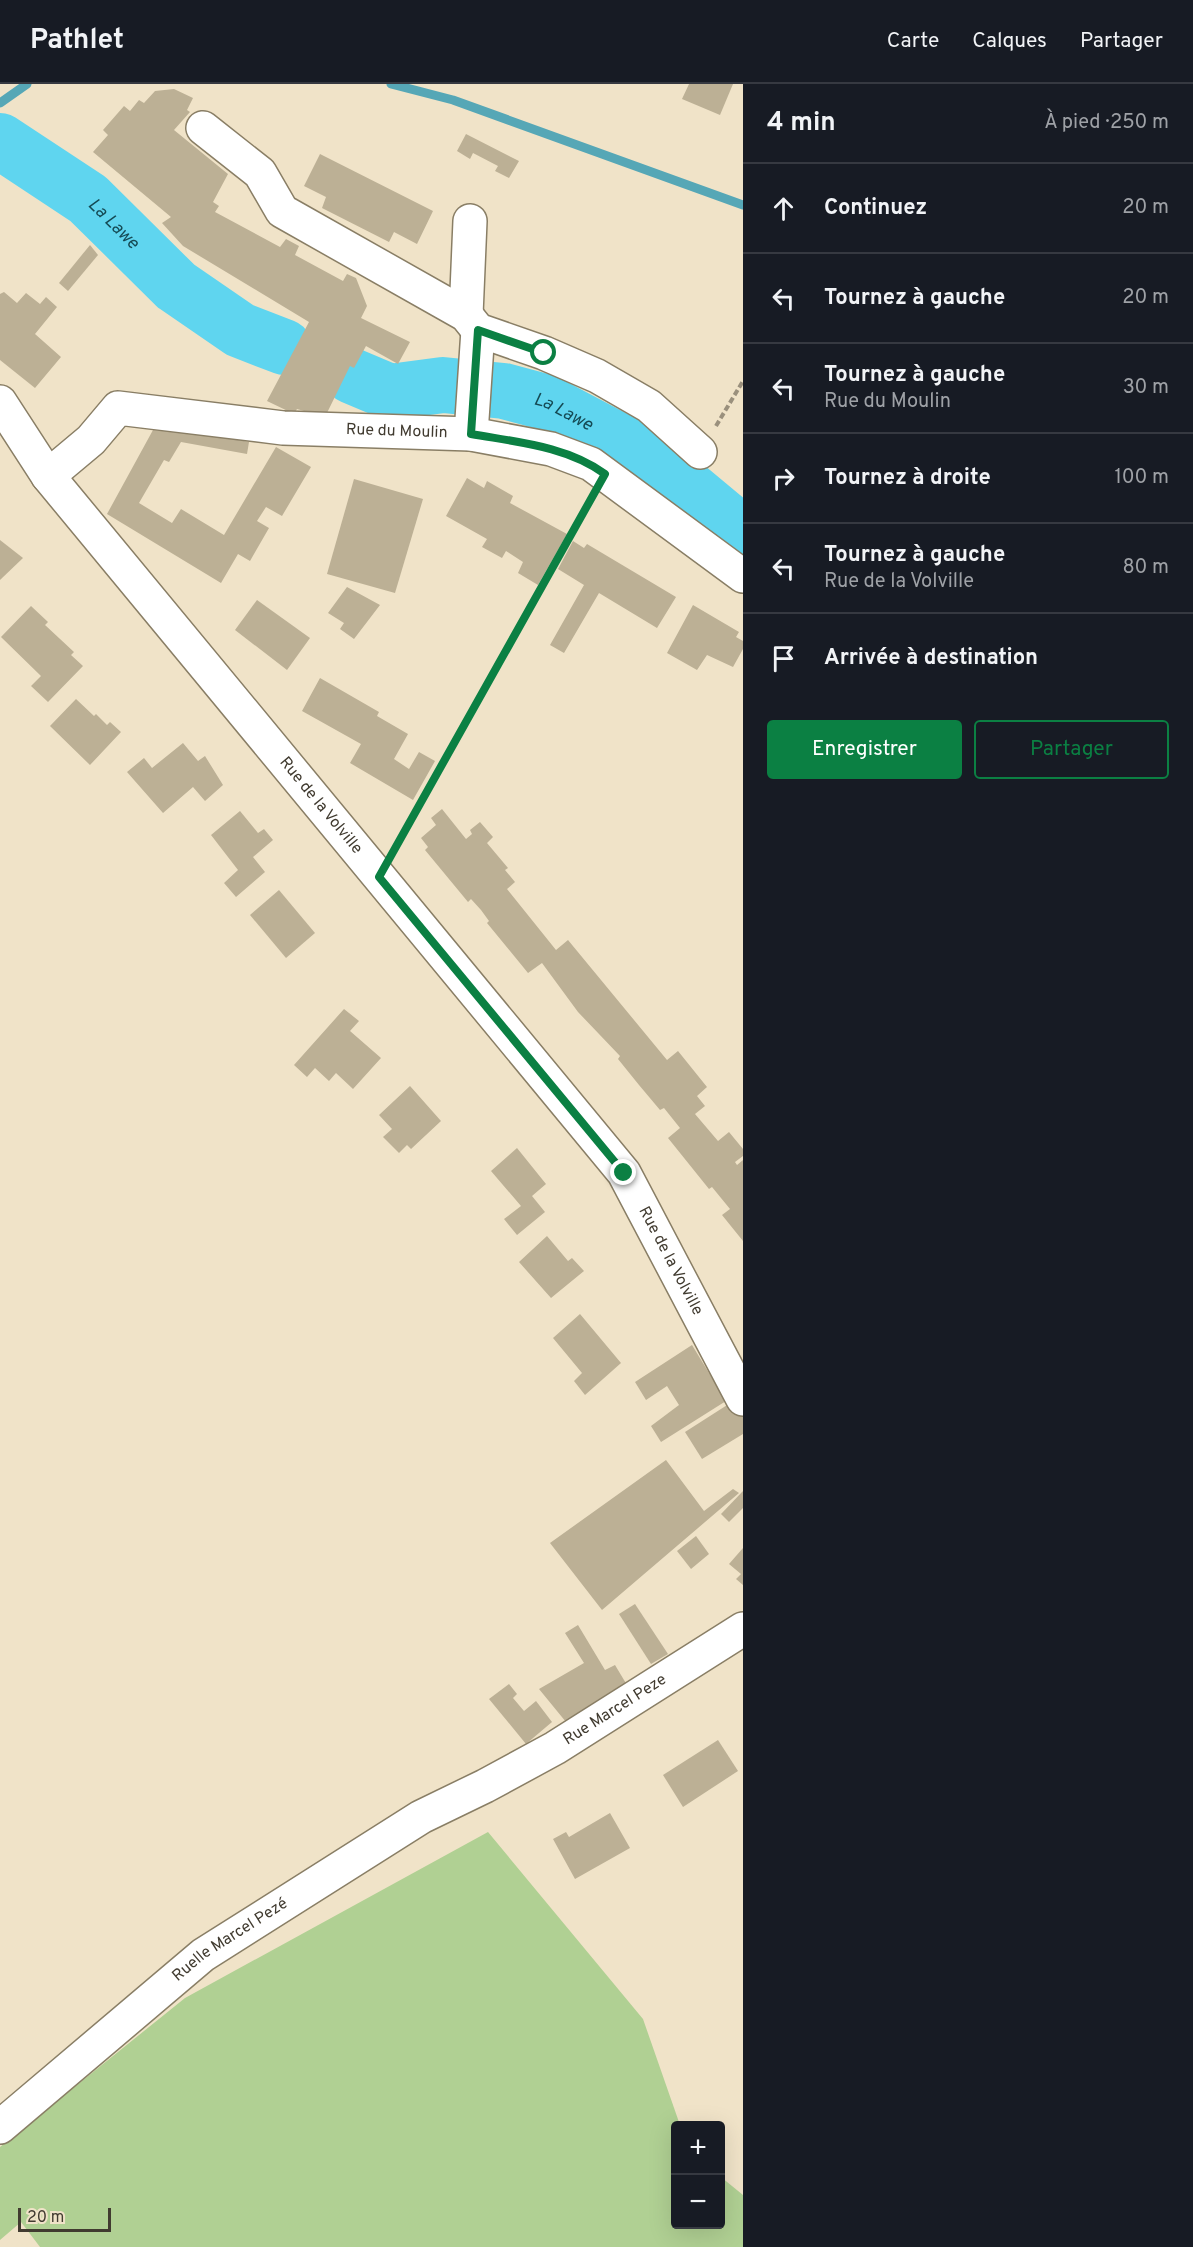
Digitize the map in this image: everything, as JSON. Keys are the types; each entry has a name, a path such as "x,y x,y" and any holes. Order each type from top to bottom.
{"street":[{"path":"203,128 261,173 282,211 472,323 597,376 649,406 700,452"},
{"path":"470,221 472,323 476,368 472,419"},
{"name":"Rue de la Volville","path":"0,402 48,476 624,1173 743,1399"},
{"name":"Rue du Moulin","path":"48,476 91,440 118,408 283,428 472,419 591,464 743,576"},
{"name":"Rue Marcel Peze","path":"485,1786 555,1748 743,1629"},
{"name":"Ruelle Marcel Pezé","path":"0,2127 203,1955 421,1817 485,1786"}],"path":[{"path":"700,452 743,381"},
{"path":"379,877 605,474"}],"green space":[{"path":"488,1832 643,2019 679,2121 671,2121 671,2229 725,2229 725,2180 743,2195 743,2247 40,2247 21,2222 0,2240 0,2147 185,1998"}],"building":[{"path":"689,84 733,84 720,115 682,99"},
{"path":"174,89 193,98 187,110 190,112 174,130 228,174 213,202 219,206 215,212 280,247 286,239 299,246 295,255 343,281 347,274 356,278 367,306 361,318 410,342 398,364 366,346 354,368 350,366 325,417 297,409 294,414 267,401 309,322 183,246 162,223 171,217 93,152 108,135 103,130 124,106 130,111 139,100 144,103 155,91"},
{"path":"466,134 519,161 509,178 495,171 498,166 473,153 470,159 457,151"},
{"path":"320,154 433,211 417,244 394,232 389,242 322,208 326,197 304,186"},
{"path":"90,245 98,255 68,291 59,283"},
{"path":"4,292 17,303 26,293 40,304 46,297 57,307 35,334 61,357 35,388 0,360 0,294"},
{"path":"181,429 249,442 247,454 181,442 169,462 164,460 139,503 172,523 181,509 224,535 276,447 311,467 282,516 266,507 257,521 269,528 250,561 238,554 221,583 107,514 153,430 179,432"},
{"path":"467,478 484,488 487,481 513,496 510,503 567,534 538,585 518,573 523,562 506,551 502,558 482,547 487,539 446,516"},
{"path":"354,479 423,499 395,593 327,574"},
{"path":"0,540 23,558 0,580"},
{"path":"573,541 584,548 587,544 676,597 657,628 599,593 564,653 550,645 584,585 558,569"},
{"path":"347,587 380,605 354,639 340,629 344,623 328,613"},
{"path":"257,600 310,638 287,670 235,630"},
{"path":"693,605 739,632 736,637 743,641 743,649 733,667 707,655 697,670 667,653"},
{"path":"31,606 48,622 45,625 74,652 71,655 83,666 48,702 31,686 41,676 1,637"},
{"path":"320,678 379,712 377,716 408,734 394,759 409,769 419,752 435,761 413,800 350,763 361,744 302,711"},
{"path":"76,699 94,716 96,714 107,725 110,722 121,732 90,765 50,726"},
{"path":"183,743 198,761 205,756 223,785 205,801 193,787 163,813 127,772 144,758 152,768"},
{"path":"442,809 466,839 472,834 470,830 480,822 493,837 487,843 508,868 505,870 515,882 507,889 556,950 568,940 667,1060 678,1051 707,1087 697,1096 705,1106 695,1114 718,1141 729,1132 743,1149 743,1156 735,1162 737,1165 743,1160 743,1241 722,1215 730,1209 712,1187 709,1189 668,1138 680,1128 664,1108 660,1110 618,1059 620,1056 578,1012 542,963 528,973 487,923 489,921 481,910 471,899 468,902 425,850 428,847 421,838 436,825 431,818"},
{"path":"240,811 258,833 264,829 273,840 253,857 265,872 236,897 224,883 238,870 211,835"},
{"path":"279,890 315,933 286,958 250,915"},
{"path":"344,1009 359,1021 350,1031 381,1058 353,1089 336,1073 329,1081 315,1068 307,1077 294,1065"},
{"path":"410,1086 441,1121 411,1149 407,1145 399,1153 383,1137 392,1129 379,1115"},
{"path":"517,1148 546,1184 532,1196 545,1212 517,1235 504,1219 521,1206 491,1171"},
{"path":"547,1236 568,1261 572,1258 584,1271 551,1298 519,1262"},
{"path":"580,1314 621,1363 585,1395 574,1381 582,1373 553,1338"},
{"path":"692,1345 726,1401 661,1442 651,1426 679,1405 667,1386 646,1400 635,1382"},
{"path":"735,1400 743,1416 743,1434 702,1459 685,1432"},
{"path":"666,1460 704,1511 733,1489 739,1493 602,1610 550,1543"},
{"path":"743,1491 743,1508 729,1522 721,1514"},
{"path":"696,1536 709,1554 691,1569 677,1551"},
{"path":"743,1548 743,1585 736,1579 741,1574 729,1564"},
{"path":"635,1604 668,1654 651,1664 619,1614"},
{"path":"578,1625 605,1670 615,1665 627,1685 566,1722 539,1689 584,1663 565,1633"},
{"path":"509,1684 517,1694 513,1698 524,1711 536,1701 552,1722 526,1744 489,1699"},
{"path":"718,1740 738,1771 683,1807 663,1775"},
{"path":"610,1813 630,1848 575,1879 553,1839 566,1832 569,1837"}],"waterway":[{"path":"0,103 27,84"},
{"path":"391,84 453,100 743,205"},
{"name":"La Lawe","path":"0,141 88,199 176,286 240,330 284,347"},
{"name":"La Lawe","path":"352,376 390,392 443,385 504,391 545,402 653,459 743,534"}],"route":[{"path":"544,353 478,330 471,434 551,449 591,464 605,474 379,877 624,1173"}]}
